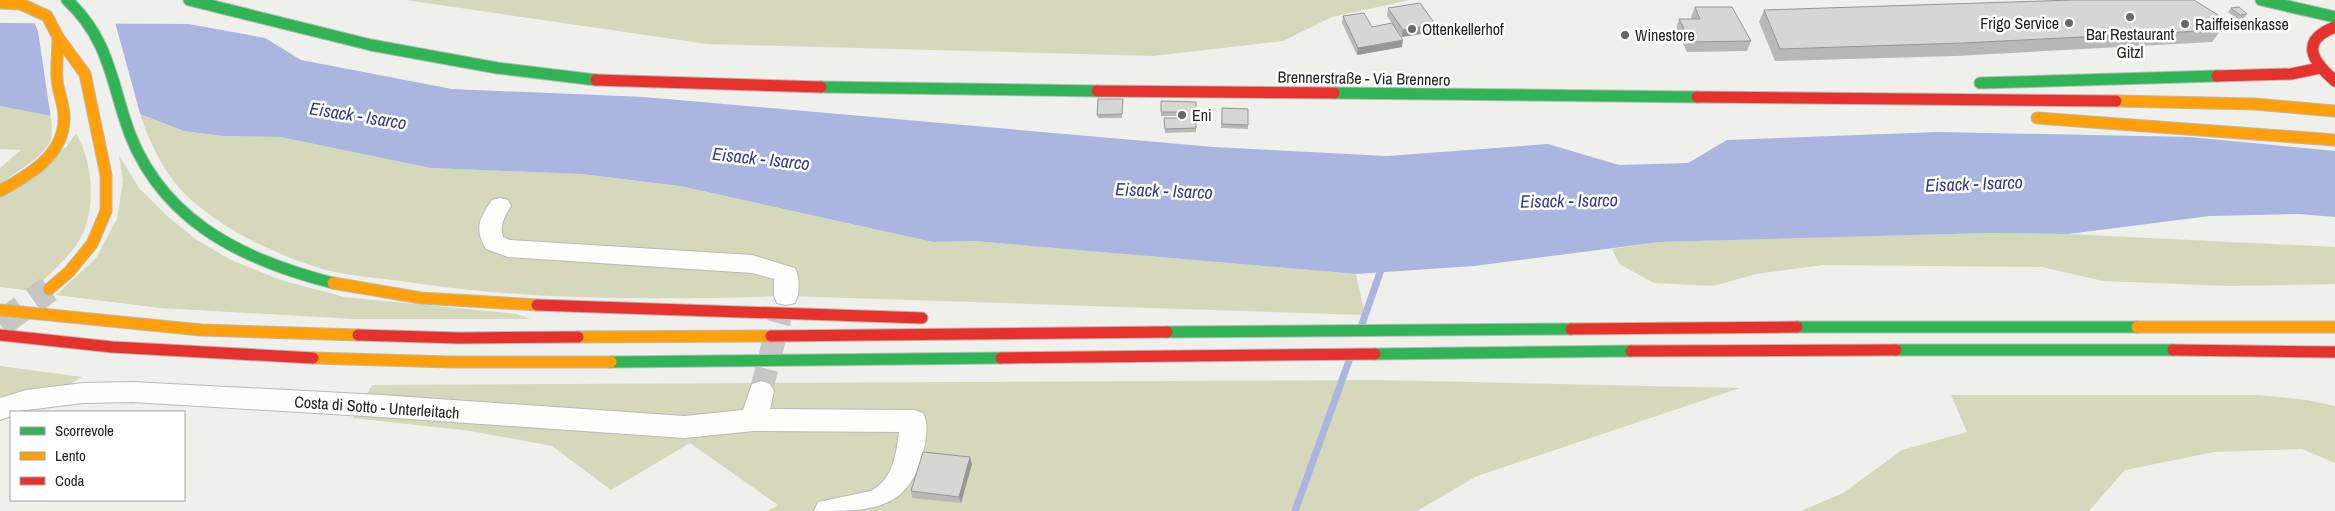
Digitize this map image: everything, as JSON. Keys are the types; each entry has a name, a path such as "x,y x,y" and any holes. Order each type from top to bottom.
{"main road":[{"path":"67,0 80,8 105,48 138,154 157,182 188,216 225,243 273,266 333,283 390,294 474,302 935,318"},
{"name":"Brennerstraße - Via Brennero","path":"189,0 371,45 497,68 591,80 887,89 1686,98"},
{"path":"2249,0 2283,15 2290,21"},
{"path":"2261,0 2335,17"},
{"path":"0,3 21,4 47,16 58,37 84,74 102,149 106,174 106,212 92,244 69,272 49,289"},
{"path":"2335,27 2309,36 2311,50 2320,68 2335,81"},
{"path":"84,74 94,29"},
{"path":"0,191 35,169 59,144 64,130 65,118 57,80 58,37"},
{"path":"1972,83 2291,74 2320,68"},
{"path":"1686,98 1852,87"},
{"path":"1686,98 2161,102 2254,104 2334,110"},
{"path":"1862,100 1942,112"},
{"path":"2020,117 2335,140"},
{"path":"0,310 201,330 460,338 1506,330 2335,327"},
{"path":"972,322 1048,334"},
{"path":"0,335 123,349 256,356 448,362 1929,351 2335,352"},
{"path":"54,353 123,349"}],"street":[{"path":"500,206 489,222 489,234 494,243 508,248 752,264 786,274 786,296"},
{"path":"754,420 761,391"},
{"name":"Costa di Sotto - Unterleitach","path":"0,409 26,401 83,393 132,392 360,405 684,428 754,420 914,421 908,466 897,486 880,501 828,511"}],"green space":[{"path":"406,0 1410,0 1332,17 1283,41 1153,56 707,44"},
{"path":"0,106 51,116 52,130 49,144 45,150 33,161 0,184 0,168 21,150 0,149"},
{"path":"140,114 184,131 223,136 280,137 431,168 581,174 680,186 933,242 974,241 1356,274 1365,315 786,296 593,298 449,288 344,274 309,265 260,245 229,228 201,208 180,189 163,166 150,141"},
{"path":"76,133 86,156 91,195 90,208 83,233 67,257 33,291 0,287 0,198 66,147"},
{"path":"119,155 139,188 167,216 197,240 231,260 281,280 344,297 517,314 530,319 353,319 160,308 56,295 96,258 117,219 123,181"},
{"path":"1988,233 2068,234 2335,247 2335,284 2228,286 2103,281 2042,267 1823,265 1756,274 1713,286 1654,283 1619,264 1612,249 1660,242"},
{"path":"0,366 82,377 68,385 0,399"},
{"path":"1378,380 1740,388 1477,476 1417,511 768,511 778,505 690,443 611,490 552,446 471,431 353,418 372,385"},
{"path":"1951,395 2259,395 2307,400 2335,406 2335,463 2302,449 2214,452 2125,470 2089,511 1801,511 1843,493 1902,450 1967,432"}],"water":[{"name":"Eisack - Isarco","path":"0,23 189,24 265,38 301,60 452,89 644,97 1214,147 1387,156 1548,144 1619,165 1688,163 1727,140 1938,132 2190,137 2335,151 2335,217 2299,214 2210,216 2068,234 1988,233 1660,242 1474,266 1356,274 974,241 933,242 680,186 581,174 431,168 280,137 223,136 184,131 140,114 51,116 0,106"}],"pier":[{"path":"34,22 115,22 141,117 51,119 38,31"}],"building":[{"path":"2073,0 2194,0 2218,15 2221,30 1963,43 1780,49 1764,10"},
{"path":"1420,3 1435,24 1403,30 1388,8"},
{"path":"1695,7 1732,7 1751,41 1691,42 1679,19 1700,19"},
{"path":"2239,7 2247,14 2240,15 2231,8"},
{"path":"1364,13 1372,27 1392,23 1403,40 1358,48 1343,16"},
{"path":"1098,99 1123,99 1122,114 1097,115"},
{"path":"1161,101 1196,102 1196,128 1165,129 1164,118 1177,118 1177,112 1161,112"},
{"path":"1222,108 1248,109 1248,125 1222,124"},
{"path":"923,452 970,457 959,497 911,491"}],"waterway":[{"path":"1361,327 1383,264"},
{"path":"1295,511 1350,358"}],"tunnel":[{"path":"0,324 49,289"},
{"path":"761,391 781,314"}],"traffic: fast":[{"path":"67,0 93,28 108,62 130,135 144,165 162,192 185,215 211,235 240,251 270,265 333,283"},
{"path":"189,0 371,45 497,68 596,80"},
{"path":"2261,0 2335,17"},
{"path":"1980,83 2217,76"},
{"path":"821,87 1097,91"},
{"path":"1334,93 1697,97"},
{"path":"1797,327 2137,327"},
{"path":"1167,332 1571,329"},
{"path":"1896,350 2173,350"},
{"path":"1375,354 1631,351"},
{"path":"611,362 1001,358"}],"traffic: slow":[{"path":"0,3 21,4 47,16 58,37 85,74 106,175 106,211 92,244 69,272 49,289"},
{"path":"0,191 34,171 52,153 59,142 63,130 64,117 57,79 58,37"},
{"path":"2116,101 2255,104 2334,111"},
{"path":"2037,118 2335,140"},
{"path":"333,283 421,298 537,305"},
{"path":"0,310 201,330 358,335"},
{"path":"2137,327 2335,327"},
{"path":"578,337 771,336"},
{"path":"313,358 451,362 611,362"}],"traffic: jam":[{"path":"2335,27 2316,37 2312,44 2315,58 2335,81"},
{"path":"2217,76 2291,74 2320,68"},
{"path":"596,80 821,87"},
{"path":"1097,91 1334,93"},
{"path":"1697,97 2116,101"},
{"path":"537,305 922,318"},
{"path":"1571,329 1797,327"},
{"path":"771,336 1167,332"},
{"path":"0,335 112,347 313,358"},
{"path":"358,335 460,338 578,337"},
{"path":"1631,351 1896,350"},
{"path":"2173,350 2335,352"},
{"path":"1001,358 1375,354"}],"place":[{"name":"Bar Restaurant Gitzl","path":"2130,17"},
{"name":"Frigo Service","path":"2069,23"},
{"name":"Raiffeisenkasse","path":"2185,24"},
{"name":"Ottenkellerhof","path":"1412,29"},
{"name":"Winestore","path":"1625,35"},
{"name":"Eni","path":"1182,115"}]}
